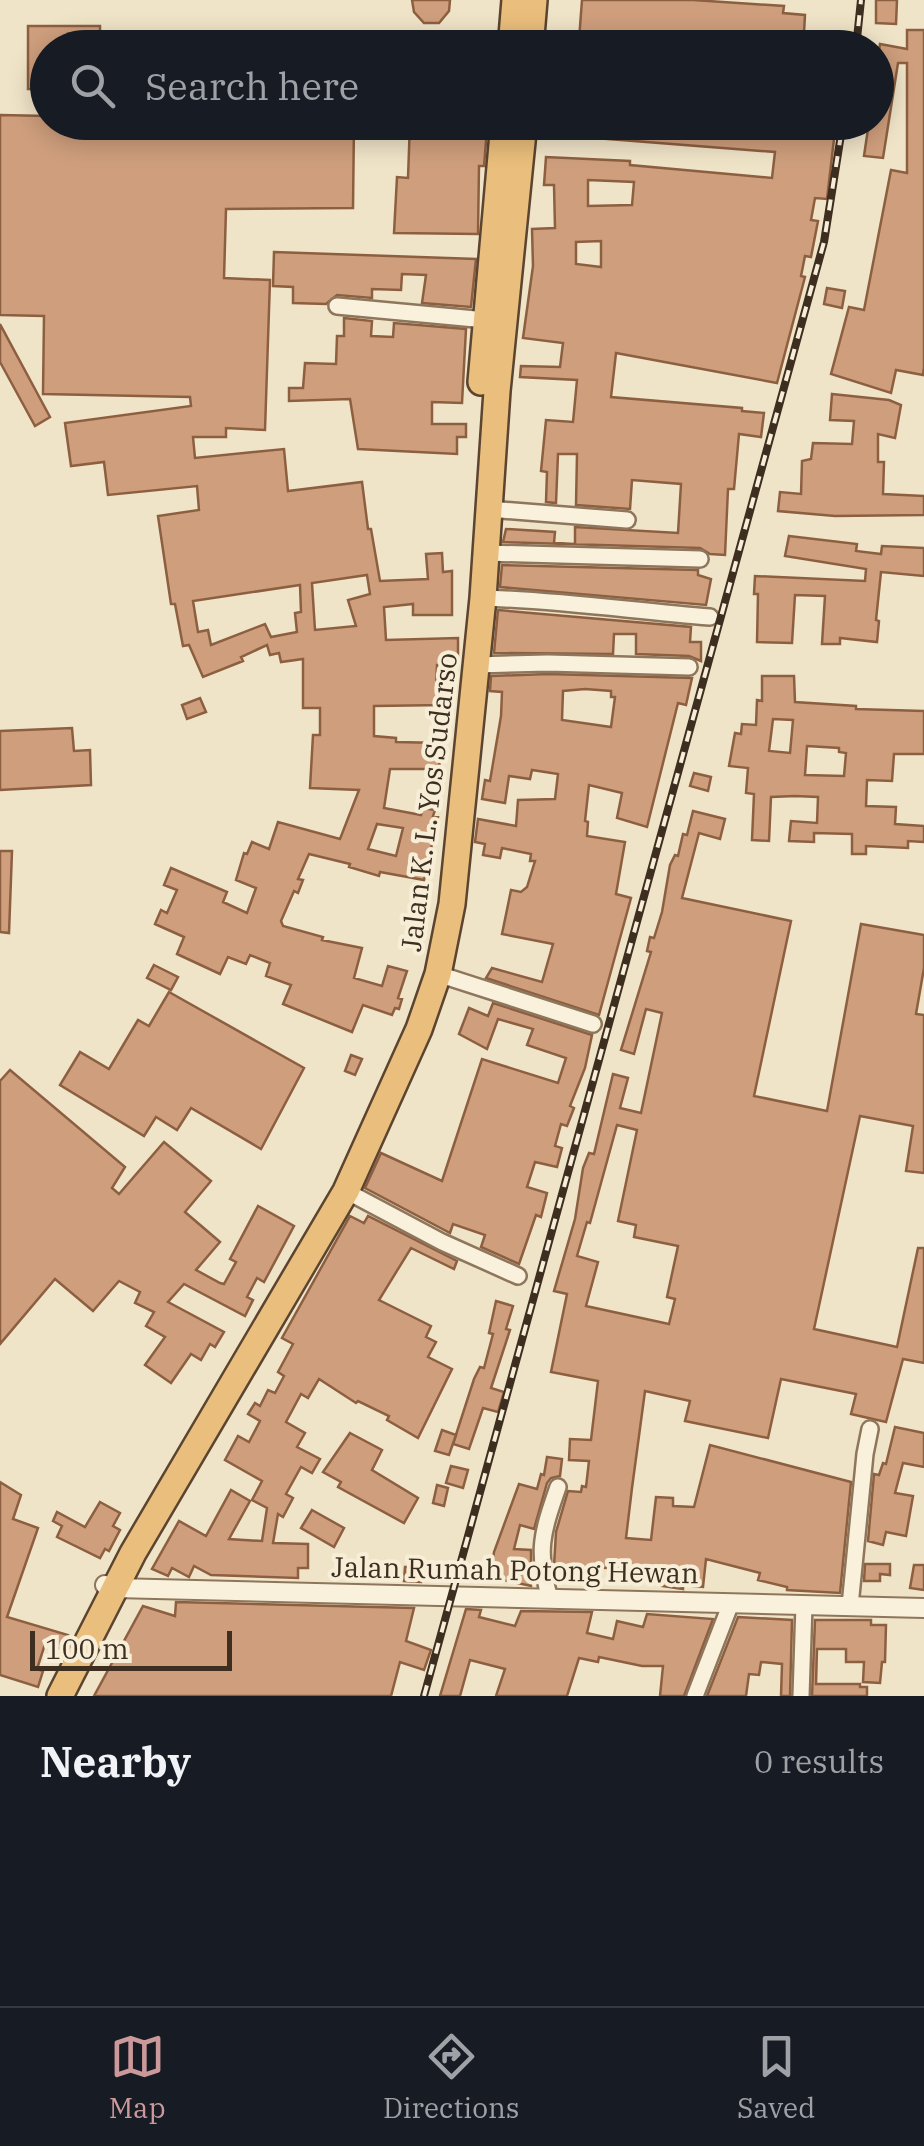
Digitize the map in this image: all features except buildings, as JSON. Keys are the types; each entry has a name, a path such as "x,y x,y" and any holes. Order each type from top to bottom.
{"highway":[{"path":"512,30 515,0"},
{"path":"532,30 534,0"},
{"name":"Jalan K. L. Yos Sudarso","path":"48,1696 333,1189 409,1023 428,968 440,900 468,596 502,140"},
{"name":"Jalan K. L. Yos Sudarso","path":"60,1696 110,1586 346,1191 419,1028 438,974 452,904 483,598 522,140"}],"street":[{"path":"337,306 486,320"},
{"path":"488,509 627,520"},
{"path":"486,553 700,559"},
{"path":"483,598 710,617"},
{"path":"476,665 689,667"},
{"path":"438,974 593,1024"},
{"path":"346,1191 442,1242 518,1276"},
{"path":"850,1606 864,1454 870,1429"},
{"path":"550,1599 542,1572 542,1535 558,1488"},
{"name":"Jalan Rumah Potong Hewan","path":"110,1586 924,1608"},
{"path":"695,1696 731,1603"},
{"path":"801,1696 804,1605"}],"railway":[{"path":"858,30 861,0"},
{"path":"424,1696 824,242 840,140"}]}
